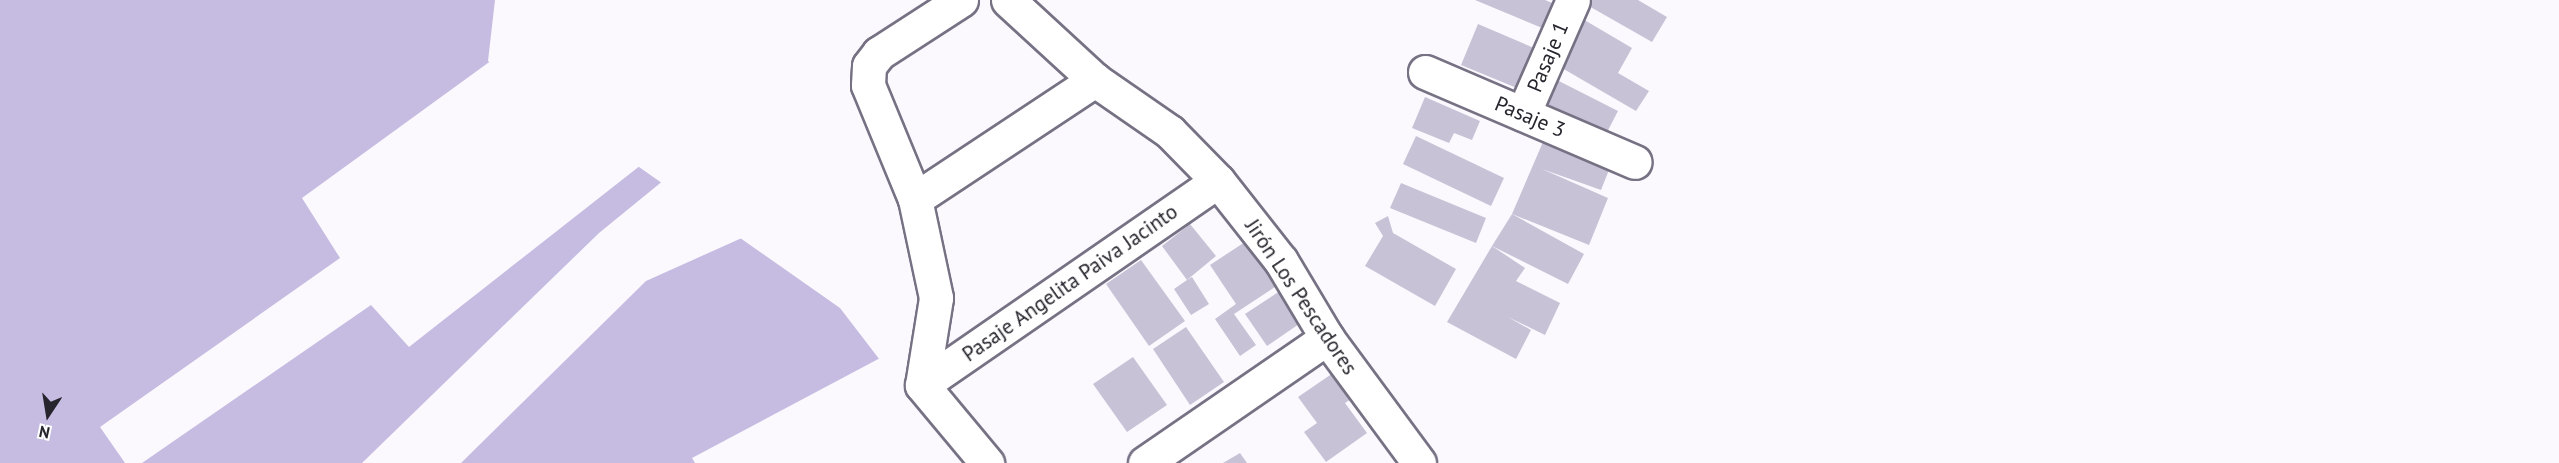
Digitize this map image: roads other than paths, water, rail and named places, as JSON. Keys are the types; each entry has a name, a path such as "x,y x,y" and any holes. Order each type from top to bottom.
{"street":[{"path":"960,0 903,33 869,66 868,85 915,199 936,298 922,385 987,463"},
{"name":"Jirón Los Pescadores","path":"1008,0 1095,80 1170,132 1218,181 1281,261 1327,338 1419,463"},
{"name":"Pasaje 1","path":"1523,114 1573,0"},
{"name":"Pasaje 3","path":"1425,72 1635,162"},
{"path":"915,199 1095,80"},
{"name":"Pasaje Angelita Paiva Jacinto","path":"922,385 1218,181"},
{"path":"1145,463 1327,338"}]}
